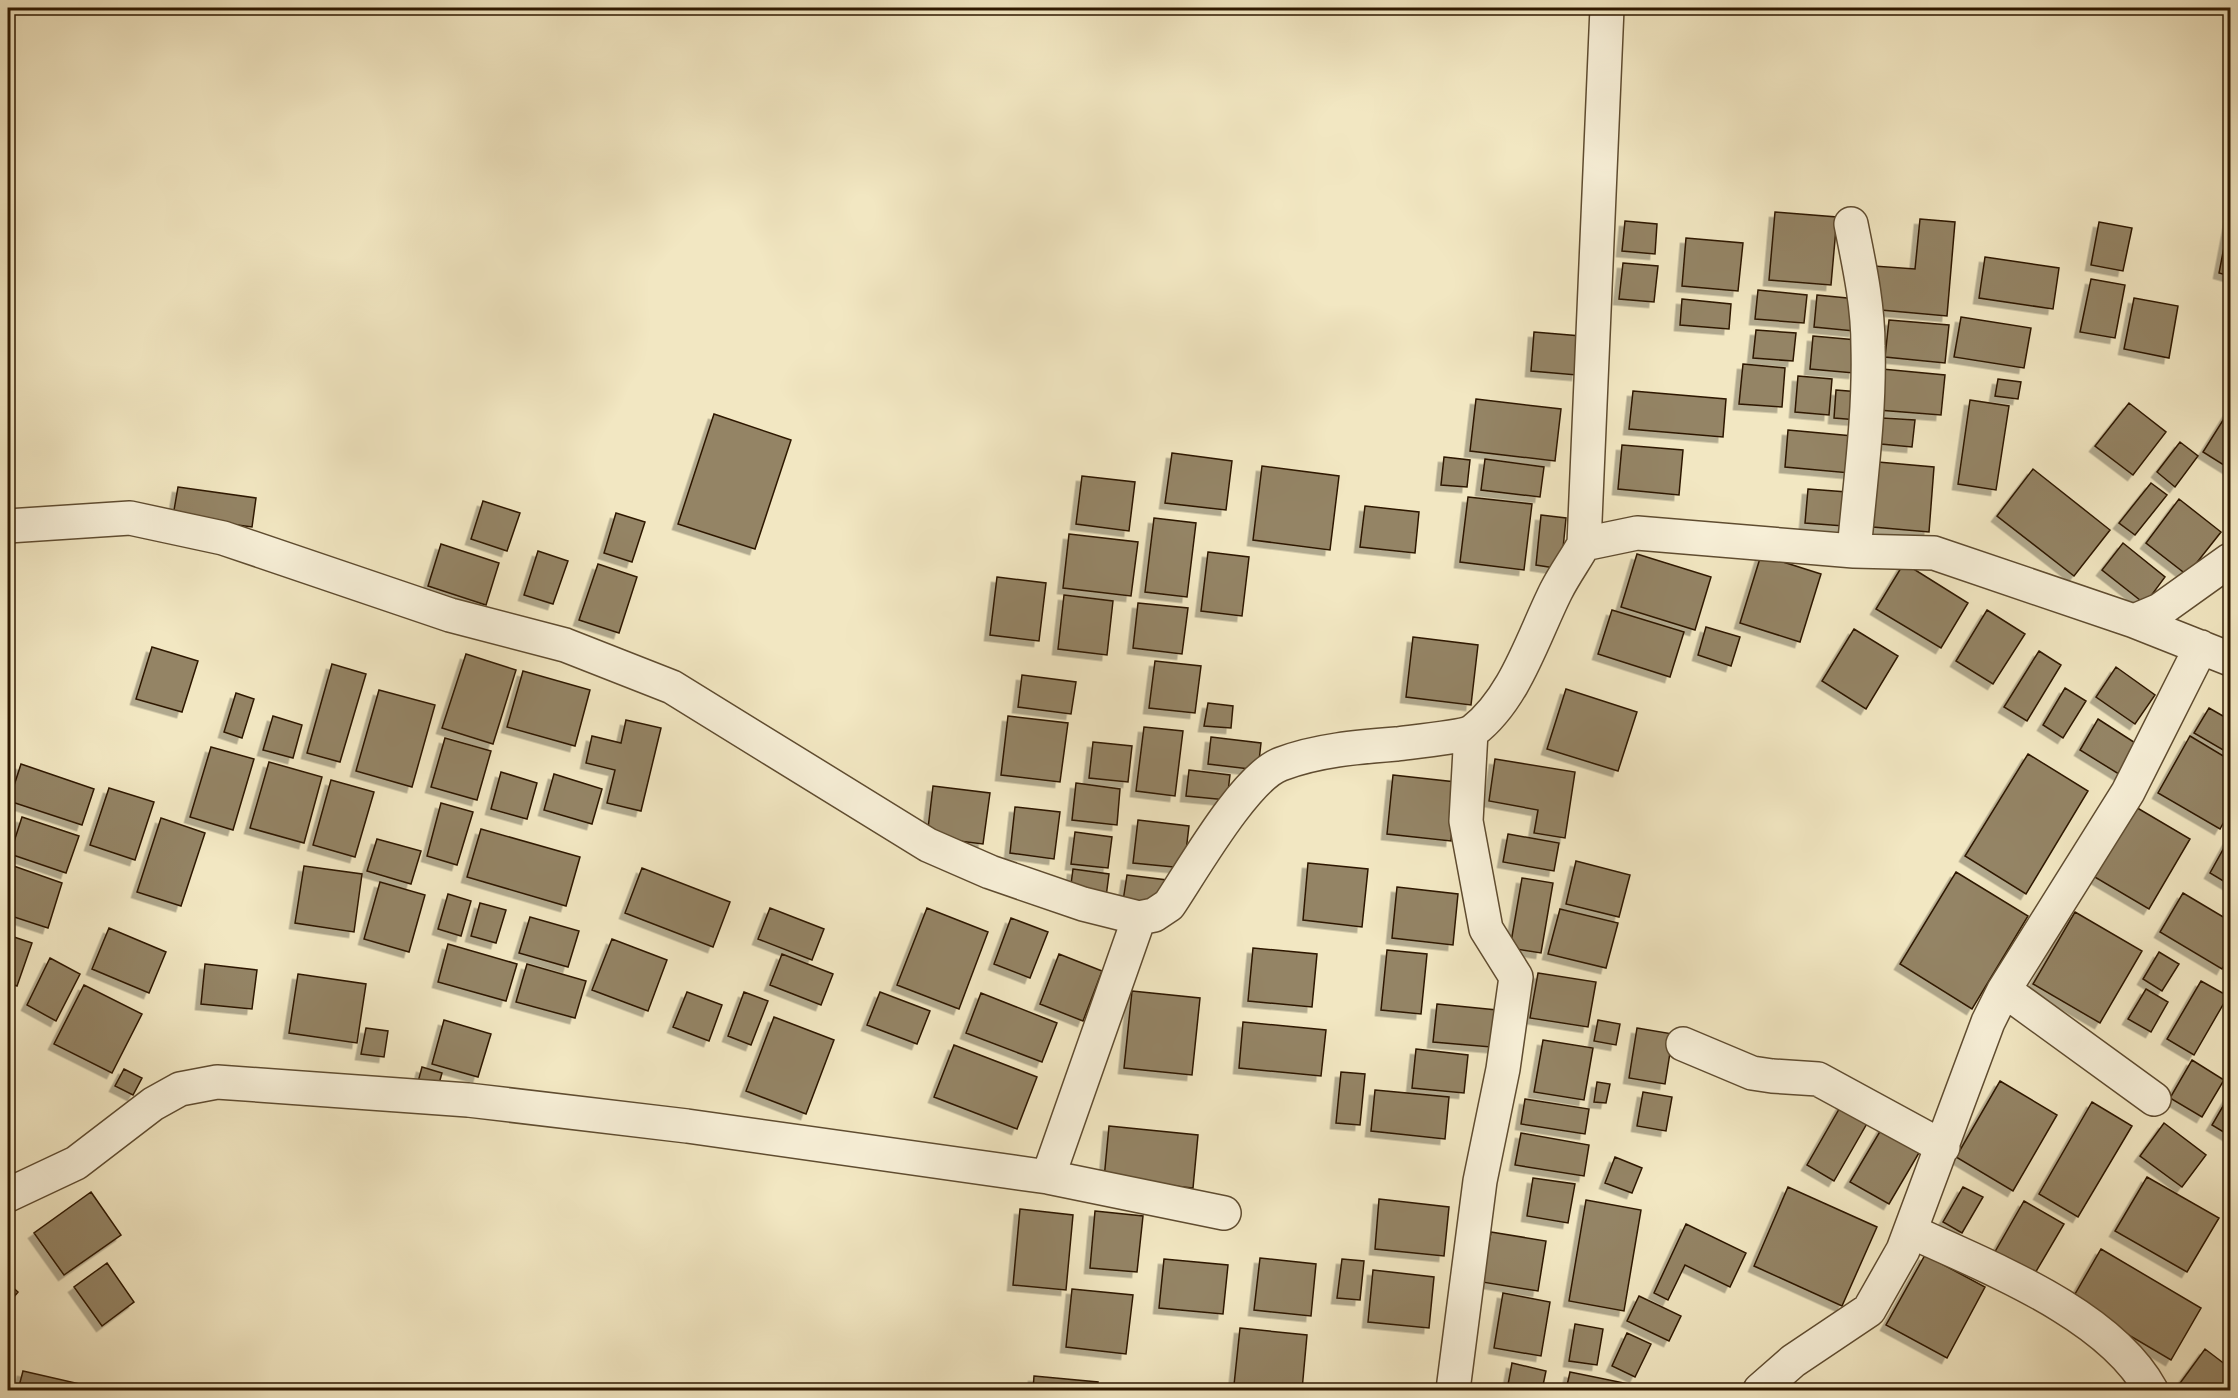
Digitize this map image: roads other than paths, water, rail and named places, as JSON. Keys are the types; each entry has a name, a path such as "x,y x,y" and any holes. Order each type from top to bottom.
{"street":[{"path":"8,526 130,518 224,538 450,615 565,645 672,687 928,845 990,872 1083,904 1139,918 1154,915 1169,905 1244,794 1259,777 1279,764 1333,750 1414,742 1471,732 1493,712 1507,693 1557,589 1584,544 1607,8"},
{"path":"1851,224 1865,297 1869,354 1869,384 1854,551"},
{"path":"1584,544 1637,533 1854,551 1934,553 2134,621 2230,659"},
{"path":"2134,621 2160,610 2230,560"},
{"path":"1760,1390 1793,1361 1869,1310 1903,1250 1988,1022 2004,990 2128,792 2200,647"},
{"path":"1453,1390 1480,1181 1503,1069 1516,977 1486,929 1466,821 1471,732"},
{"path":"1048,1177 1139,918"},
{"path":"2004,990 2154,1099"},
{"path":"1683,1044 1752,1073 1818,1079 1943,1147"},
{"path":"8,1195 76,1163 153,1104 180,1089 217,1082 468,1100 687,1126 1048,1177 1224,1213"},
{"path":"1910,1231 2014,1280 2090,1324 2119,1350 2146,1380 2151,1390"}]}
